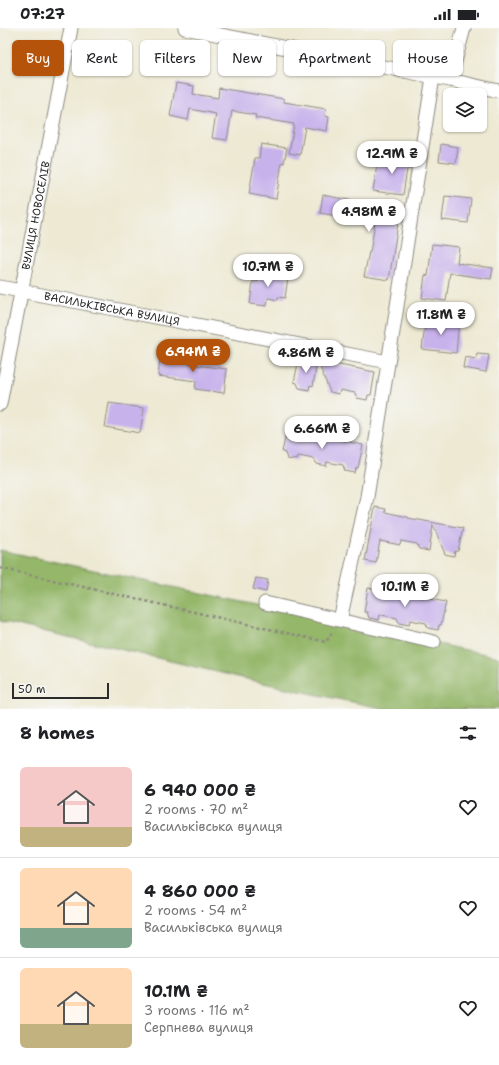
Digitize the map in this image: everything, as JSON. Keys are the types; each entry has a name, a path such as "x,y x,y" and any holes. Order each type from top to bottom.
{"street":[{"name":"ВУЛИЦЯ НОВОСЕЛІВ","path":"0,404 71,28"},
{"path":"185,28 499,91"},
{"path":"450,80 464,28"},
{"path":"340,620 367,497 433,77"},
{"name":"ВАСИЛЬКІВСЬКА ВУЛИЦЯ","path":"0,287 388,362"},
{"path":"265,603 434,642"}],"path":[{"path":"0,568 326,642 340,620"}],"green space":[{"path":"0,550 499,657 499,709 386,709 285,688 0,621"}],"building":[{"path":"176,83 194,86 193,94 218,98 219,88 284,99 284,102 326,109 325,116 329,117 327,131 305,127 300,155 289,153 294,124 255,118 256,115 232,111 227,140 212,138 216,114 190,109 188,120 170,116"},
{"path":"261,144 287,148 284,163 282,162 276,199 249,194 255,158 259,158"},
{"path":"441,144 458,147 456,163 439,161"},
{"path":"388,153 412,158 410,169 407,169 403,195 373,191 377,164 386,165"},
{"path":"323,195 364,203 362,212 399,217 389,280 364,276 375,223 320,213"},
{"path":"445,196 471,199 468,223 442,220"},
{"path":"432,244 459,247 457,263 493,268 491,279 450,273 446,301 422,298 425,275 428,276"},
{"path":"259,271 282,274 281,276 288,277 285,298 278,297 278,300 268,298 267,306 250,304 253,281 258,282"},
{"path":"426,318 459,322 456,353 422,349"},
{"path":"161,352 189,356 188,364 227,369 224,393 195,389 196,381 158,376"},
{"path":"477,354 489,355 486,372 463,368 465,357 476,359"},
{"path":"299,359 317,362 313,386 310,385 309,390 299,388 297,383 294,382"},
{"path":"318,362 375,372 371,395 368,395 367,400 357,398 355,393 340,390 339,394 330,392"},
{"path":"109,403 144,408 140,433 105,427"},
{"path":"287,429 363,445 358,468 356,468 355,473 345,471 343,465 327,462 326,466 317,464 314,459 298,456 297,460 287,459 285,453 282,452"},
{"path":"375,507 386,509 385,512 408,518 463,528 458,551 455,551 454,556 445,554 433,525 429,551 419,549 417,544 401,541 400,545 380,541 376,563 365,561"},
{"path":"256,578 268,580 266,592 253,589"},
{"path":"368,588 446,602 441,625 439,625 438,630 428,628 426,623 410,620 409,625 399,623 397,618 382,615 380,615 379,620 369,618 367,612 364,612"}]}
